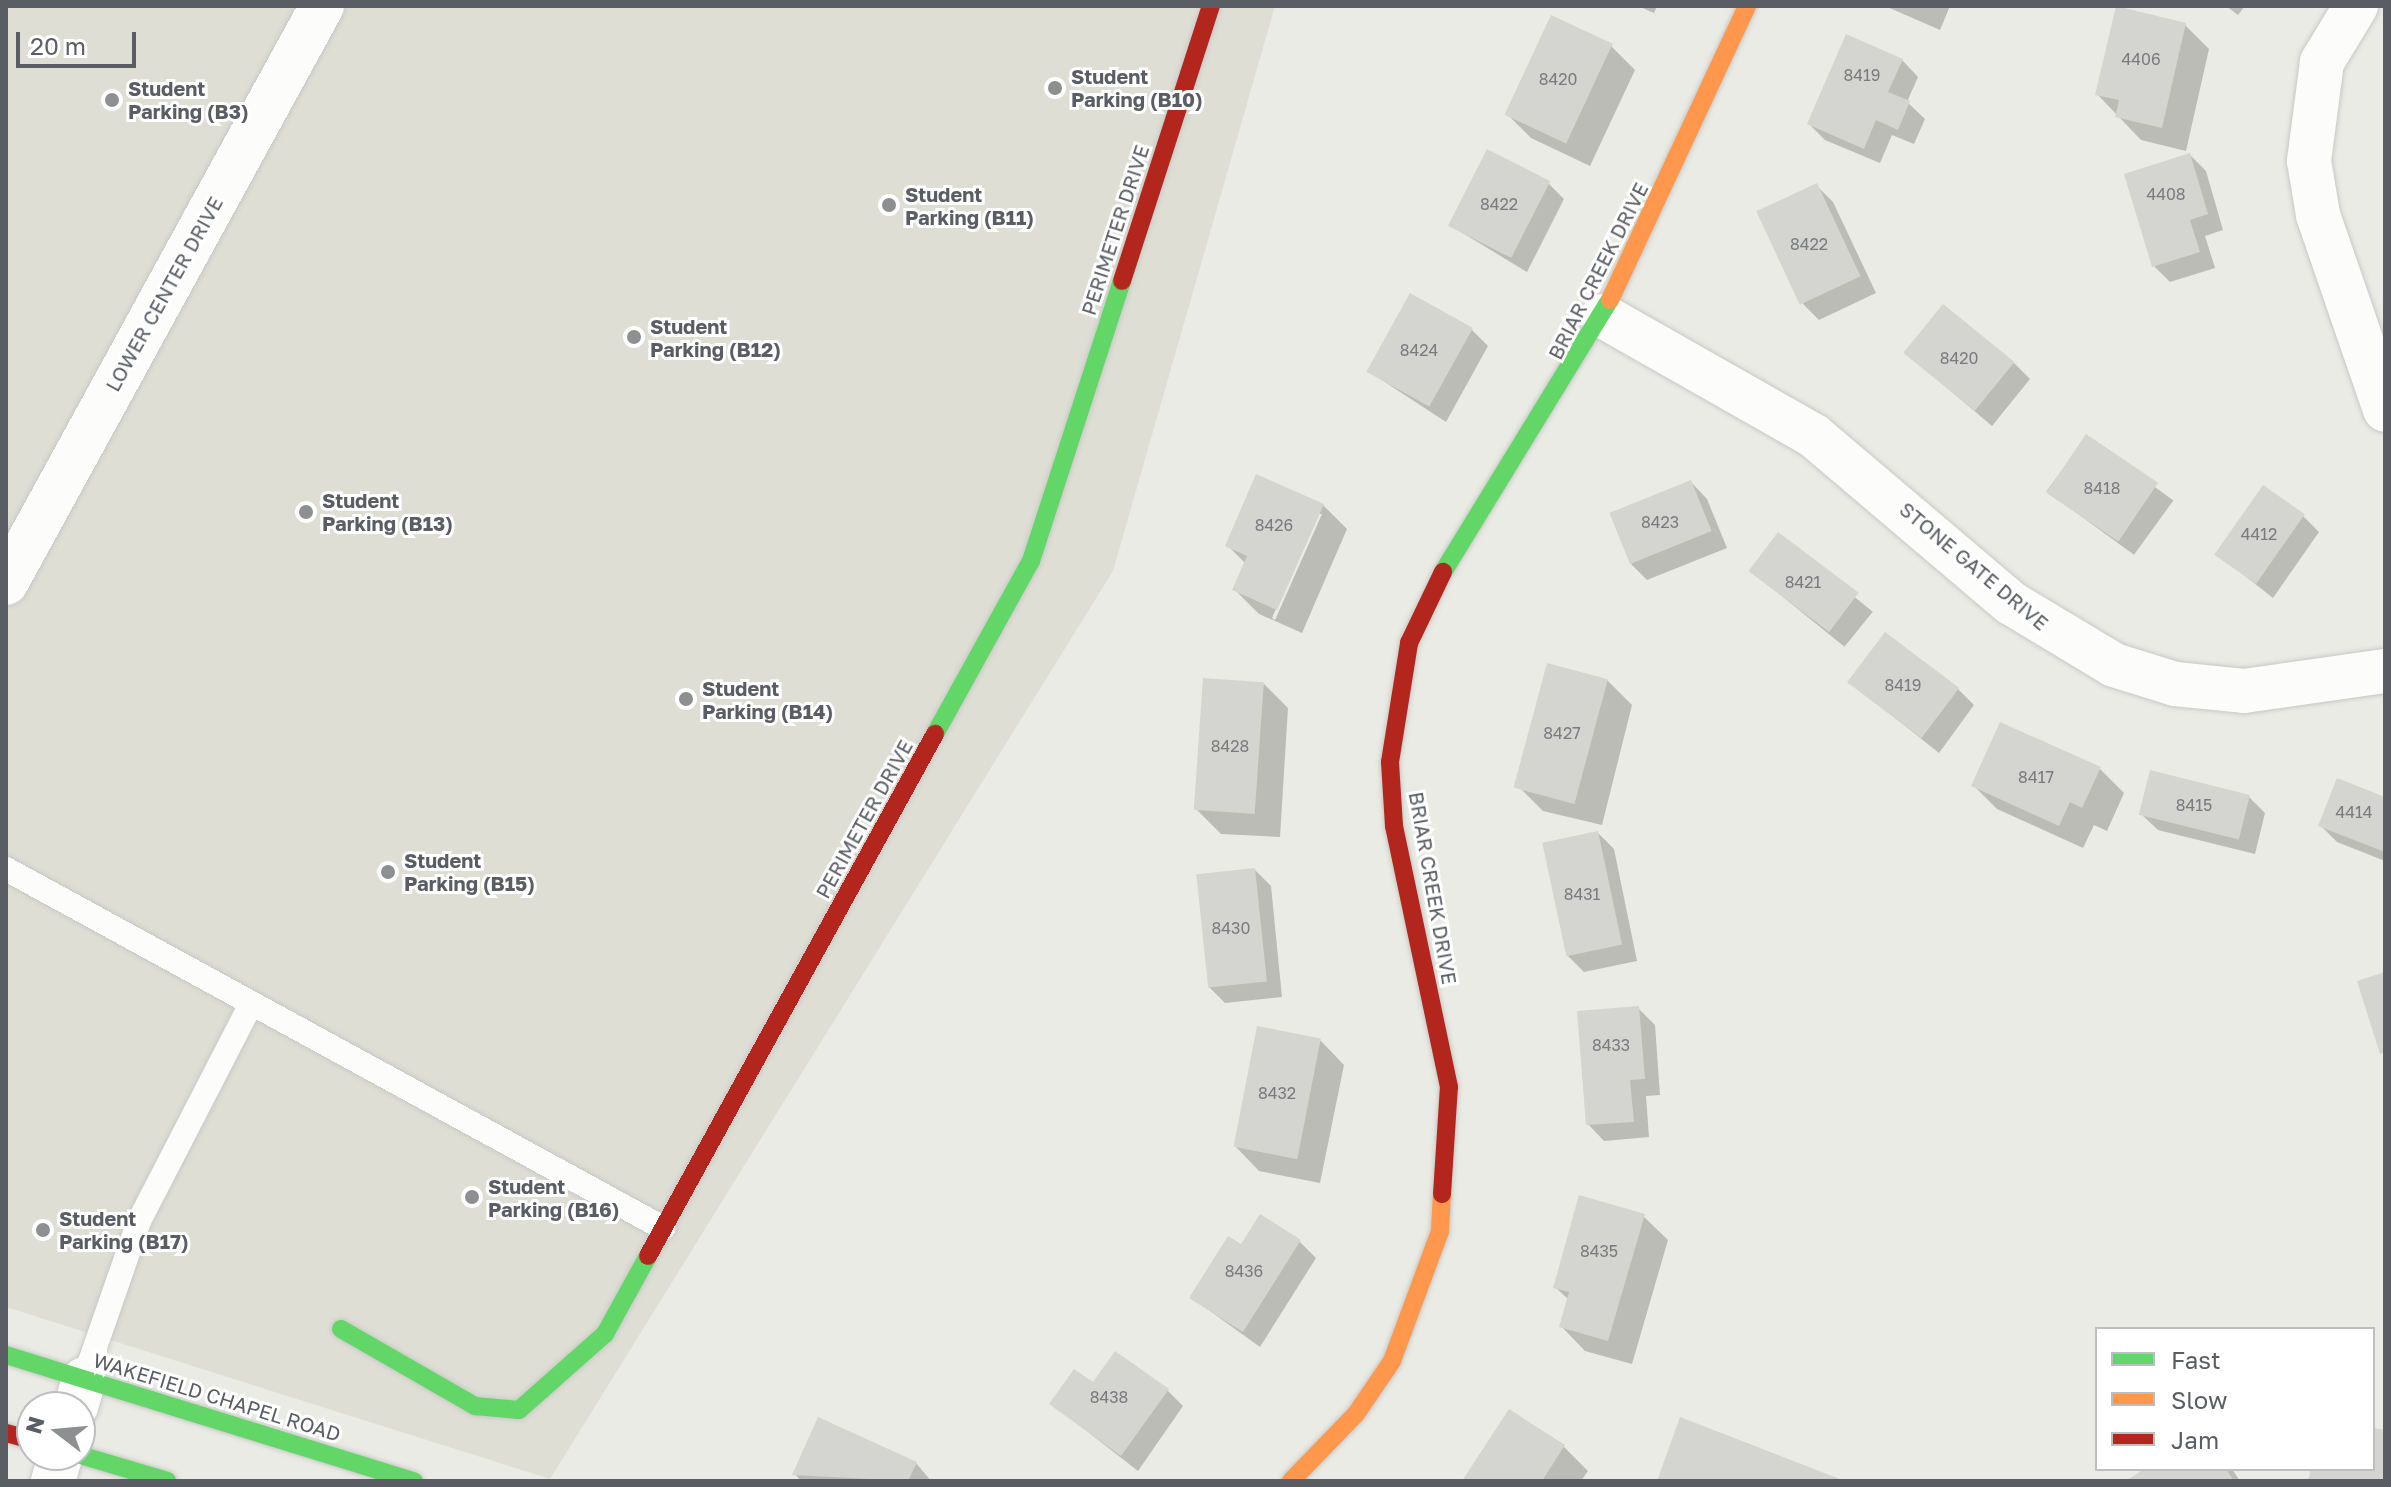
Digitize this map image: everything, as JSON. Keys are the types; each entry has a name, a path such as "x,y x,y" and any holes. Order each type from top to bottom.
{"street":[{"name":"LOWER CENTER DRIVE","path":"6,583 322,6"},
{"name":"PERIMETER DRIVE","path":"341,1329 475,1406 519,1410 605,1334 1031,561 1211,6"},
{"name":"BRIAR CREEK DRIVE","path":"1291,1481 1356,1414 1392,1361 1419,1302 1448,1175 1449,1087 1393,810 1395,702 1409,643 1439,579 1603,316 1747,6"},
{"path":"2356,6 2322,62 2309,161 2318,215 2385,410"},
{"name":"STONE GATE DRIVE","path":"1603,316 1814,436 2011,603 2114,665 2175,684 2244,691 2385,671"},
{"name":"WAKEFIELD CHAPEL ROAD","path":"6,1355 76,1391"},
{"name":"WAKEFIELD CHAPEL ROAD","path":"96,1397 414,1481"},
{"path":"96,1460 167,1481"}],"lane":[{"path":"6,869 250,1006 663,1228"},
{"path":"81,1391 139,1221 250,1006"}],"shaded area":[{"path":"6,6 1275,6 1113,571 550,1479 6,1307"}],"building":[{"path":"2116,6 2186,23 2162,128 2115,117 2119,100 2095,95"},
{"path":"1551,15 1613,44 1566,143 1505,115"},
{"path":"1846,34 1903,59 1888,92 1910,101 1898,130 1876,120 1864,149 1807,124"},
{"path":"1487,149 1550,181 1511,258 1448,226"},
{"path":"2190,153 2208,214 2190,220 2200,252 2152,267 2124,174"},
{"path":"1817,183 1861,276 1800,305 1756,211"},
{"path":"1410,293 1473,328 1429,407 1366,372"},
{"path":"1943,304 2014,362 1975,411 1903,353"},
{"path":"2086,434 2158,483 2118,542 2046,493"},
{"path":"1256,474 1324,504 1277,610 1232,590 1247,556 1225,546"},
{"path":"1691,480 1712,531 1630,564 1609,513"},
{"path":"2263,485 2305,514 2256,584 2214,555"},
{"path":"1778,532 1859,593 1829,632 1749,571"},
{"path":"1885,632 1959,688 1921,738 1847,682"},
{"path":"1547,663 1608,679 1574,804 1514,788"},
{"path":"1203,678 1264,682 1255,814 1194,810"},
{"path":"2000,722 2101,767 2082,808 2070,802 2059,826 1971,786"},
{"path":"2150,770 2250,795 2239,840 2139,815"},
{"path":"2337,778 2385,797 2385,852 2318,826"},
{"path":"1598,831 1622,944 1566,956 1542,843"},
{"path":"1255,868 1267,981 1208,988 1196,874"},
{"path":"2385,972 2385,1052 2380,1054 2357,981"},
{"path":"1639,1006 1645,1079 1630,1080 1634,1122 1586,1125 1577,1011"},
{"path":"1257,1026 1321,1038 1297,1159 1234,1147"},
{"path":"1579,1195 1645,1214 1608,1341 1559,1327 1569,1292 1553,1288"},
{"path":"1260,1214 1301,1240 1243,1332 1189,1298 1228,1236 1241,1244"},
{"path":"1115,1351 1169,1389 1121,1456 1049,1404 1074,1369 1093,1382"},
{"path":"1509,1409 1565,1445 1542,1481 1462,1481"},
{"path":"818,1417 917,1462 908,1481 792,1475"},
{"path":"1680,1417 1845,1481 1657,1481"},
{"path":"2375,1428 2385,1430 2385,1481 2308,1481 2310,1471 2375,1471"},
{"path":"2141,1471 2227,1471 2234,1481 2126,1481"}],"traffic: fast":[{"path":"935,734 1031,561 1122,281"},
{"path":"1443,572 1610,300"},
{"path":"341,1329 475,1406 519,1410 605,1334 648,1256"},
{"path":"6,1355 414,1481"},
{"path":"96,1460 167,1481"}],"traffic: slow":[{"path":"1610,300 1747,6"},
{"path":"1291,1481 1356,1414 1392,1361 1440,1231 1442,1194"}],"traffic: jam":[{"path":"1122,281 1211,6"},
{"path":"1442,1194 1449,1087 1394,826 1390,762 1409,643 1443,572"},
{"path":"648,1256 935,734"},
{"path":"6,1433 16,1436"}],"place":[{"name":"Student Parking (B10)","path":"1055,88"},
{"name":"Student Parking (B3)","path":"112,100"},
{"name":"Student Parking (B11)","path":"889,205"},
{"name":"Student Parking (B12)","path":"634,337"},
{"name":"Student Parking (B13)","path":"306,512"},
{"name":"Student Parking (B14)","path":"686,699"},
{"name":"Student Parking (B15)","path":"388,872"},
{"name":"Student Parking (B16)","path":"472,1197"},
{"name":"Student Parking (B17)","path":"43,1230"}]}
